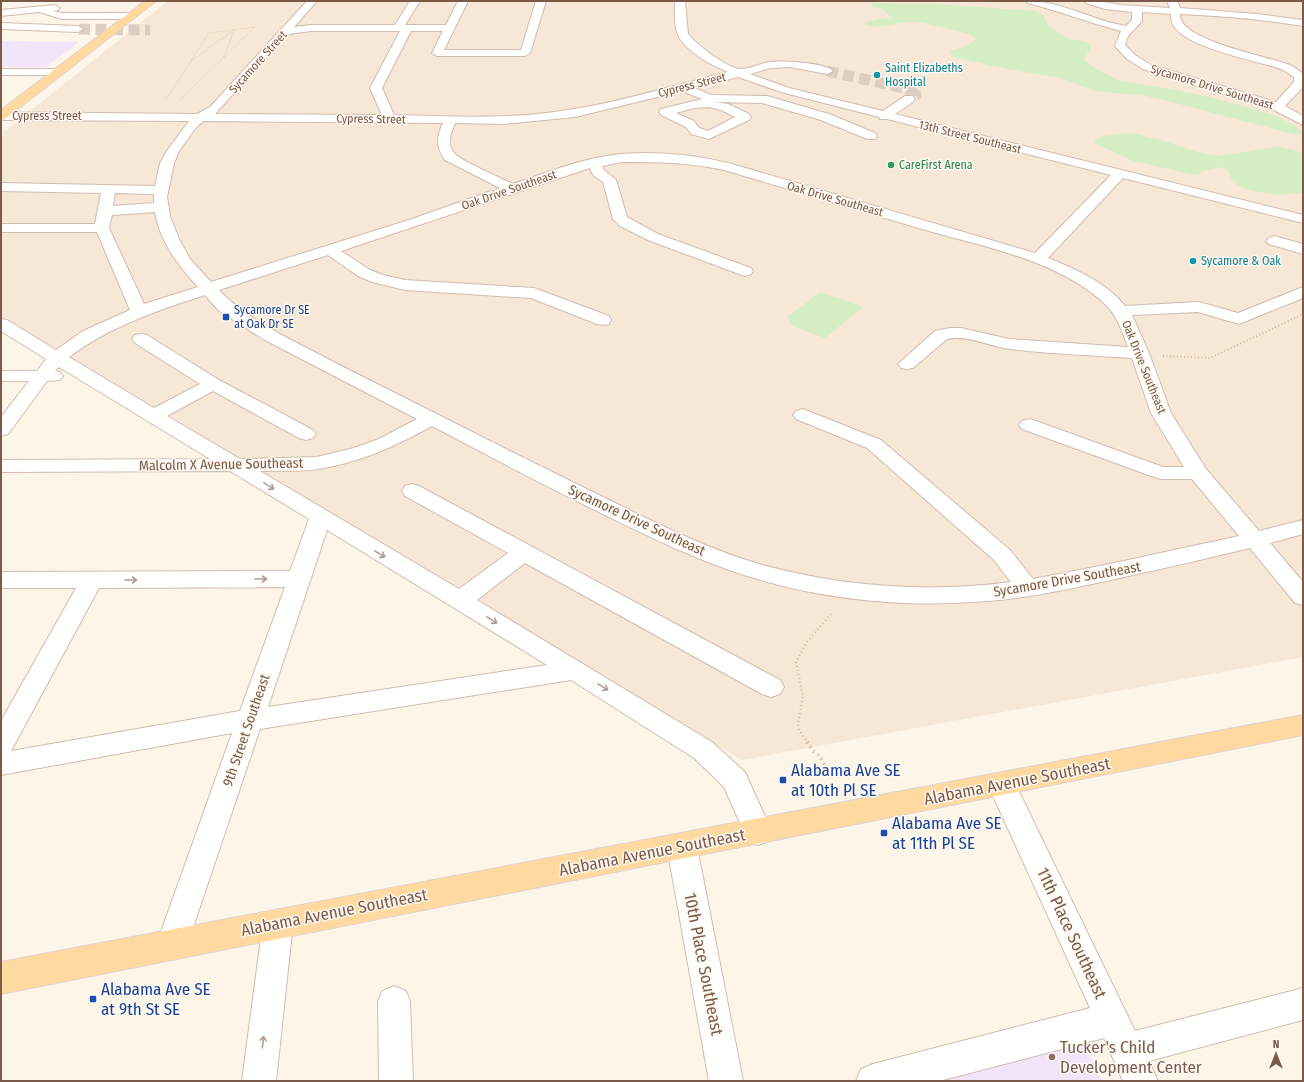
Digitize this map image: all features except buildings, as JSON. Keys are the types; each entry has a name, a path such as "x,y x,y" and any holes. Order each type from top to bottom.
{"main road":[{"path":"1,116 151,1"},
{"name":"Alabama Avenue Southeast","path":"1,978 173,943 682,847 1303,725"}],"street":[{"name":"Sycamore Street","path":"200,117 214,110 312,1"},
{"path":"390,119 376,88 415,1"},
{"path":"463,1 437,53 525,53 541,1"},
{"name":"13th Street Southeast","path":"680,1 682,34 698,50 737,74 785,90 884,116 1303,219"},
{"path":"1031,1 1059,8 1094,21 1128,30"},
{"path":"1089,1 1105,6 1136,9 1174,5 1267,16 1303,23"},
{"path":"1124,1 1136,9"},
{"path":"1174,5 1175,18 1179,27 1196,38 1223,49 1287,68 1299,76 1300,83 1278,108"},
{"path":"1,13 70,6"},
{"name":"Sycamore Drive Southeast","path":"1136,9 1138,13 1137,22 1123,37 1120,46 1130,57 1148,67 1278,108 1303,121"},
{"path":"41,10 62,16 130,16"},
{"path":"1,26 38,29 79,29"},
{"path":"286,31 311,28 449,28"},
{"name":"Cypress Street","path":"1,116 503,120 546,117 614,105 771,66 790,64 827,71"},
{"path":"1,72 58,72"},
{"path":"683,87 707,101 745,116 709,135 695,132 690,124 665,112 707,101 763,99 824,117 871,136"},
{"path":"884,116 910,99"},
{"name":"Sycamore Drive Southeast","path":"200,117 190,127 173,151 164,172 162,198 163,216 176,250 207,289 224,306 269,335 431,419 664,535 724,560 807,583 842,589 882,593 946,595 988,593 1064,582 1255,540 1303,527"},
{"path":"451,119 443,141 444,148 450,157 512,189"},
{"name":"Oak Drive Southeast","path":"1,430 56,358 89,335 139,312 594,162 622,158 677,158 707,162 750,174 1038,259 1091,285 1109,299 1121,311 1127,320 1161,413 1198,473 1303,597"},
{"path":"594,162 598,172 609,180 620,219 625,223 653,236 745,271"},
{"path":"1038,259 1120,174"},
{"path":"1,188 109,189 162,198"},
{"path":"109,189 102,228 139,312"},
{"path":"106,211 162,198"},
{"path":"1,228 102,228"},
{"path":"1274,241 1303,249"},
{"path":"330,250 354,267 378,279 405,285 534,293 603,320"},
{"path":"1121,311 1199,307 1239,319 1303,292"},
{"path":"1,324 152,416 236,465 320,518 575,670 703,750 735,780 758,832"},
{"path":"907,364 941,335 950,333 961,333 1009,344 1140,354"},
{"path":"141,339 213,384 306,434"},
{"path":"1,376 85,375"},
{"path":"152,416 213,384"},
{"path":"803,415 874,444 1002,555 1028,588"},
{"name":"Malcolm X Avenue Southeast","path":"1,466 236,465 317,463 360,453 386,442 431,419"},
{"path":"1029,425 1161,473 1198,473"},
{"path":"412,492 771,687"},
{"name":"9th Street Southeast","path":"173,943 320,518"},
{"path":"459,601 524,552"},
{"path":"1,580 298,579"},
{"path":"1,745 92,580"},
{"path":"1,764 249,720 575,670"},
{"name":"11th Place Southeast","path":"1002,785 1142,1081"},
{"name":"10th Place Southeast","path":"682,847 726,1081"},
{"path":"259,1081 278,923"},
{"path":"394,1002 396,1081"},
{"path":"1127,1050 1303,1004"},
{"path":"873,1081 931,1074 1112,1019"}],"path":[{"path":"166,98 209,33 256,27 179,101"},
{"path":"224,58 234,30"},
{"path":"190,63 234,30"},
{"path":"1140,354 1210,358 1303,314"},
{"path":"828,772 820,756 813,751 799,730 798,724 803,697 796,662 797,657 831,614"}],"shaded area":[{"path":"168,1 1303,1 1303,657 742,760 309,504 1,319 1,134"},
{"path":"1,41 79,42 46,67 1,67"},
{"name":"Tucker's Child Development Center","path":"1084,1041 1102,1081 946,1081 943,1074"}],"green space":[{"path":"873,3 936,4 1037,11 1043,15 1048,26 1069,39 1084,41 1090,44 1091,47 1084,60 1096,69 1120,81 1190,93 1242,105 1283,119 1294,125 1303,133 1299,135 1285,132 1146,96 1095,91 1061,78 1012,70 952,57 950,51 968,45 976,39 969,34 920,22 908,22 883,26 865,25 865,22 891,17 883,9 872,7"},
{"path":"1131,133 1215,156 1278,146 1300,152 1303,156 1303,193 1279,195 1251,191 1233,183 1228,170 1220,167 1206,170 1196,175 1133,161 1093,142 1102,136"},
{"path":"820,292 863,307 825,338 792,326 789,319 786,318"}],"tunnel":[{"path":"79,29 150,30"},
{"path":"827,71 908,89 916,95 909,99"}],"place":[{"name":"Saint Elizabeths Hospital","path":"877,75"},
{"name":"CareFirst Arena","path":"891,165"},
{"name":"Sycamore & Oak","path":"1193,261"},
{"name":"Sycamore Dr SE at Oak Dr SE","path":"226,317"},
{"name":"Alabama Ave SE at 10th Pl SE","path":"783,780"},
{"name":"Alabama Ave SE at 11th Pl SE","path":"884,833"},
{"name":"Alabama Ave SE at 9th St SE","path":"93,999"},
{"name":"Tucker's Child Development Center","path":"1052,1057"}]}
